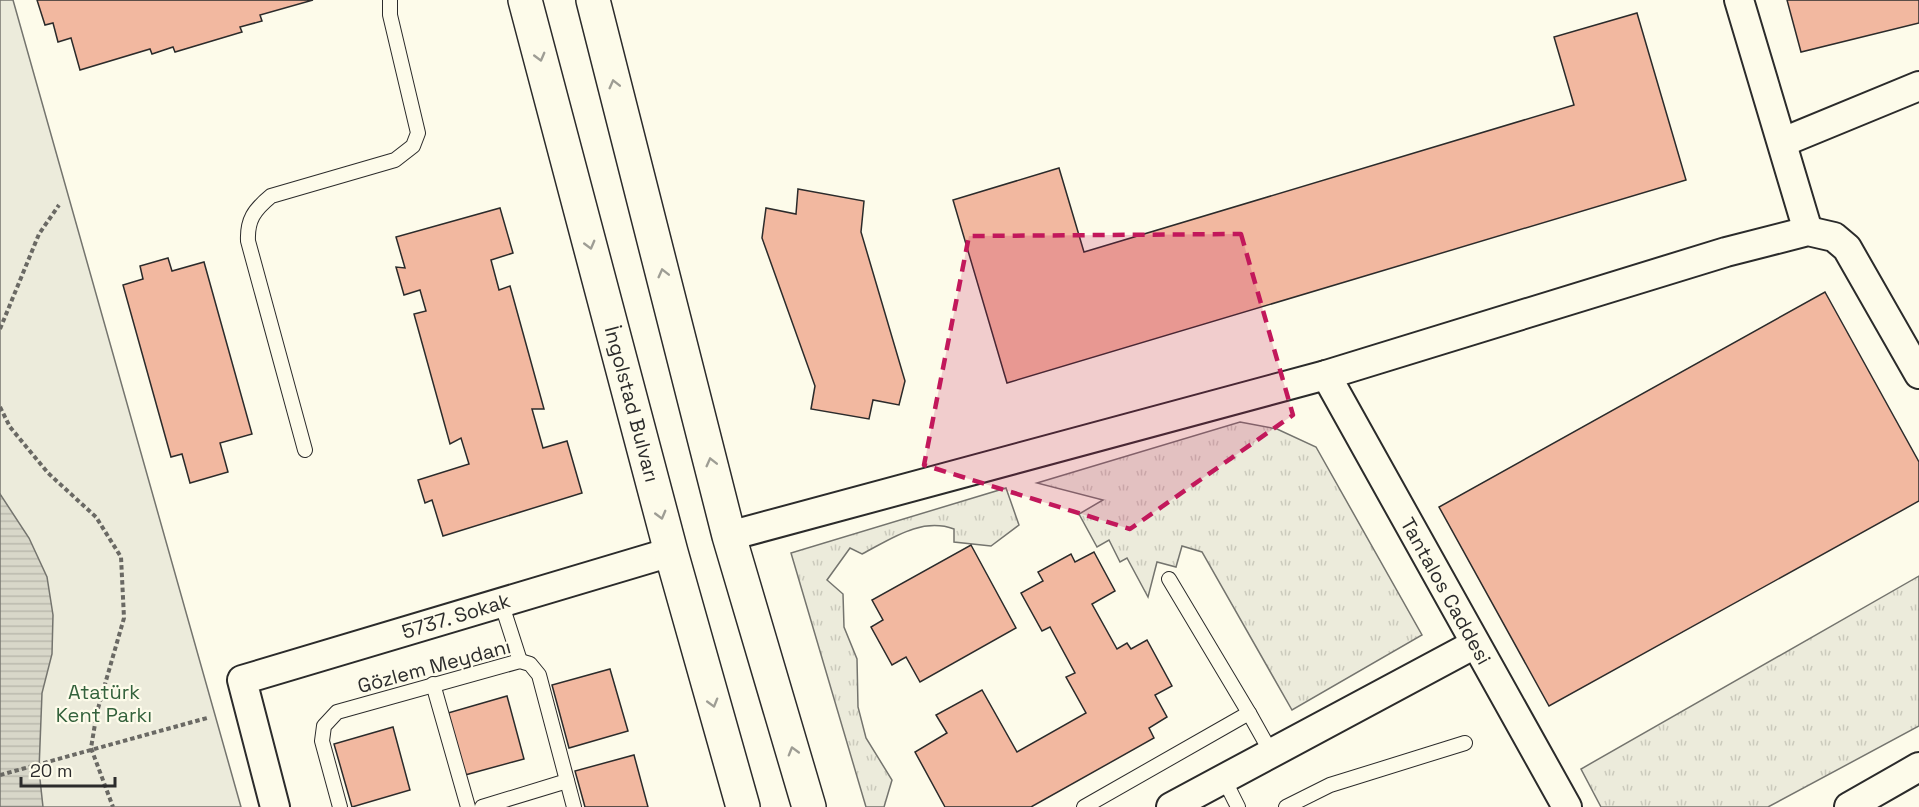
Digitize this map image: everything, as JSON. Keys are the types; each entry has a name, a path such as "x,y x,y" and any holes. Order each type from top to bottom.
{"main road":[{"name":"İngolstad Bulvarı","path":"525,0 671,552 743,807"},
{"path":"593,0 729,536 809,807"}],"street":[{"path":"1739,0 1808,231"},
{"path":"1783,142 1919,86"},
{"path":"729,536 1326,375 1726,252 1808,231 1834,237 1847,248 1919,374"},
{"name":"Tantalos Caddesi","path":"1326,375 1567,807"},
{"name":"5737. Sokak","path":"275,807 242,680 671,552"},
{"path":"1171,807 1475,644"},
{"path":"1849,807 1919,767"}],"lane":[{"path":"305,450 248,241 247,226 256,208 271,196 395,160 412,146 418,133 390,15 390,0"},
{"path":"1169,579 1272,754"},
{"path":"501,602 520,661"},
{"name":"Gözlem Meydanı","path":"340,807 322,741 324,726 337,712 520,661 530,664 539,675 574,807"},
{"path":"433,684 468,807"},
{"path":"1084,807 1249,713"},
{"path":"1286,807 1330,785 1465,743"},
{"path":"1224,779 1238,807"},
{"path":"482,807 567,781"}],"path":[{"path":"0,329 39,234 59,205"},
{"path":"0,407 10,427 48,472 96,517 121,557 124,618 97,712 91,748 112,807"},
{"path":"0,775 50,759 207,718"}],"highlighted area":[{"path":"1241,234 1293,415 1130,529 924,465 969,236"}],"green space":[{"name":"Atatürk Kent Parkı","path":"0,0 13,0 241,807 0,807"},
{"path":"1240,422 1277,429 1316,447 1422,635 1292,710 1202,552 1182,546 1176,567 1157,562 1148,597 1127,558 1120,562 1109,540 1097,547 1079,514 1103,500 1037,483"},
{"path":"1006,488 1019,525 991,546 954,542 954,529 942,526 918,528 895,536 862,554 850,548 827,580 843,594 844,627 857,659 858,707 866,738 892,780 884,807 866,807 791,553"},
{"path":"1919,576 1919,726 1768,807 1601,807 1581,769"}],"shaded area":[{"path":"0,494 29,538 47,577 53,615 52,654 42,693 39,770 43,807 0,807"}],"building":[{"path":"37,0 313,0 260,15 262,21 240,27 242,32 175,52 173,47 152,54 150,49 80,70 71,38 58,42 53,23 45,25"},
{"path":"1787,0 1919,0 1919,23 1801,52"},
{"path":"1637,13 1686,180 1007,383 953,200 1059,168 1084,252 1574,105 1554,37"},
{"path":"798,189 864,201 861,232 905,381 899,405 873,400 869,419 811,409 815,386 762,238 766,208 796,214"},
{"path":"500,208 513,253 491,260 499,290 510,286 544,409 532,409 543,448 567,441 582,493 443,536 432,500 425,503 418,480 469,464 461,438 450,444 414,314 426,311 420,290 404,295 396,267 405,268 396,237"},
{"path":"168,258 172,271 204,262 252,434 220,443 228,472 190,483 182,454 171,457 123,285 143,279 140,266"},
{"path":"1825,292 1919,462 1919,501 1549,706 1439,507"},
{"path":"971,545 1016,628 920,682 906,657 892,665 871,627 883,620 872,600"},
{"path":"1094,552 1115,591 1092,604 1117,649 1127,643 1131,649 1147,640 1172,686 1155,695 1167,717 1149,728 1154,738 1031,807 945,807 915,752 947,733 936,715 982,690 1017,752 1086,713 1066,677 1075,673 1050,627 1042,631 1021,593 1043,581 1038,572 1071,554 1075,562"},
{"path":"610,669 628,731 569,748 552,685"},
{"path":"507,696 524,759 465,775 448,713"},
{"path":"393,727 410,790 352,807 334,744"},
{"path":"634,755 648,807 585,807 575,771"}]}
